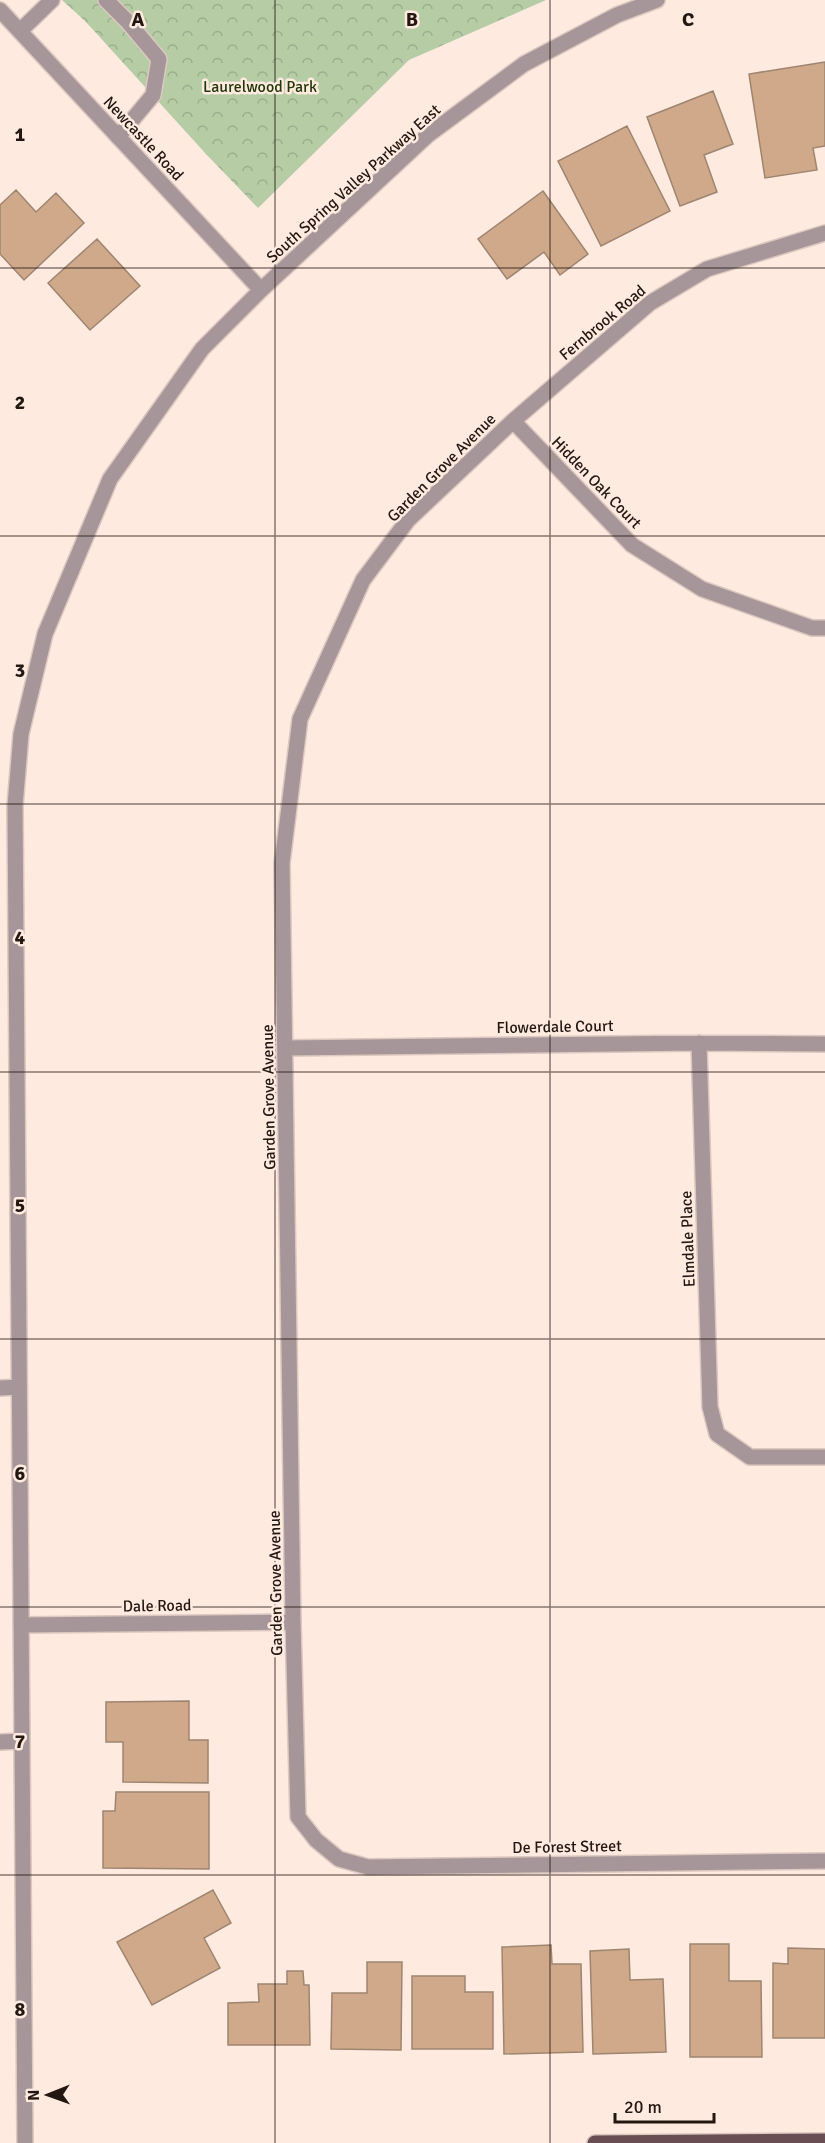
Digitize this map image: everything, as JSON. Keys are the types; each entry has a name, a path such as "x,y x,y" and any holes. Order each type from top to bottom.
{"main road":[{"path":"595,2143 825,2140"}],"street":[{"path":"20,31 52,0"},
{"path":"106,0 129,22 159,59 153,95 118,137"},
{"name":"South Spring Valley Parkway East","path":"25,2143 15,806 21,734 45,634 110,479 202,349 261,290 428,135 524,64 616,15 657,0"},
{"name":"Newcastle Road","path":"0,10 261,290"},
{"name":"Fernbrook Road","path":"513,421 650,303 707,269 825,232"},
{"name":"Hidden Oak Court","path":"513,421 632,545 702,589 812,628 825,628"},
{"name":"Garden Grove Avenue","path":"316,1840 298,1817 282,863 300,719 363,580 408,520 513,421"},
{"name":"Flowerdale Court","path":"285,1048 699,1043 825,1044"},
{"name":"Elmdale Place","path":"699,1043 710,1407 717,1434 750,1457 825,1457"},
{"path":"0,1133 16,1133"},
{"path":"0,1388 19,1387"},
{"name":"Dale Road","path":"21,1625 293,1622"},
{"path":"0,1742 22,1741"},
{"name":"De Forest Street","path":"316,1840 339,1859 368,1867 825,1861"}],"green space":[{"name":"Laurelwood Park","path":"62,0 546,0 409,60 258,208 86,22"}],"building":[{"path":"825,62 825,146 813,148 817,170 765,178 749,74"},
{"path":"713,91 733,144 704,155 717,192 680,206 647,117"},
{"path":"627,126 670,211 601,246 558,161"},
{"path":"16,190 36,212 56,193 84,223 24,280 0,254 0,205"},
{"path":"543,191 588,254 560,275 544,252 507,279 478,239"},
{"path":"97,239 140,286 90,330 48,283"},
{"path":"189,1701 189,1740 208,1740 208,1783 123,1782 123,1742 106,1742 106,1702"},
{"path":"116,1792 209,1792 209,1869 103,1868 103,1811 115,1811"},
{"path":"213,1890 231,1923 204,1938 220,1968 152,2005 117,1942"},
{"path":"690,1944 729,1944 729,1981 761,1981 762,2057 690,2057"},
{"path":"551,1945 552,1964 581,1964 583,2052 504,2054 502,1947"},
{"path":"788,1948 825,1949 825,2038 773,2038 773,1963 788,1964"},
{"path":"629,1949 630,1980 663,1979 666,2052 593,2054 590,1951"},
{"path":"367,1962 402,1962 401,2050 331,2049 332,1993 367,1993"},
{"path":"287,1971 303,1971 304,1985 309,1985 310,2045 228,2045 228,2003 259,2002 258,1984 287,1984"},
{"path":"412,1976 465,1976 465,1992 493,1992 493,2049 412,2049"}]}
